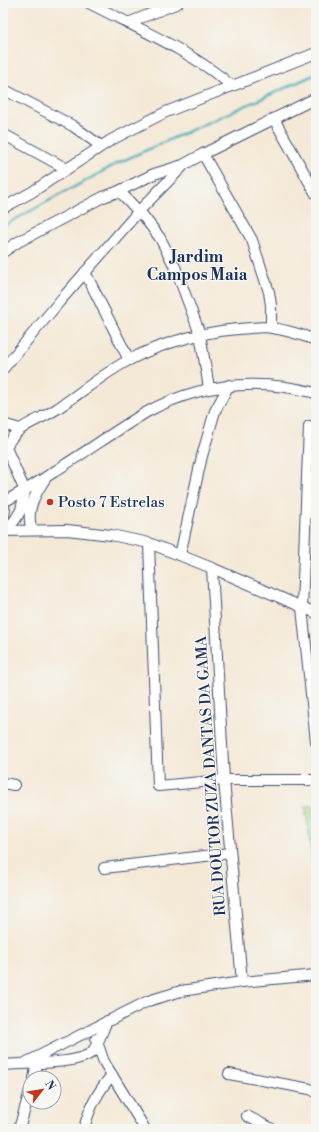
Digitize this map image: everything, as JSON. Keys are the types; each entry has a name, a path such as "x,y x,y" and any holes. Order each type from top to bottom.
{"street":[{"path":"89,3 208,66 232,86"},
{"path":"128,23 178,3"},
{"path":"3,208 32,192 101,146 166,112 316,53"},
{"path":"3,89 73,126 101,146"},
{"path":"3,252 18,242 103,197 154,174 183,165 316,98"},
{"path":"274,119 316,194"},
{"path":"3,134 67,169"},
{"path":"203,154 252,240 268,292 271,327"},
{"path":"3,369 85,272 183,165"},
{"path":"117,192 123,195 140,211 160,238 176,267 200,334 209,388"},
{"path":"85,272 129,360"},
{"path":"4,528 15,520 21,510 25,491 5,444 20,428 55,410 129,360 161,347 200,334 231,329 271,327 316,340"},
{"path":"4,528 5,510 3,504 146,413 174,400 209,388 229,385 263,384 291,387 316,393"},
{"path":"180,555 202,456 215,411 229,385"},
{"path":"3,424 20,428"},
{"path":"309,426 302,608 316,742"},
{"path":"32,530 29,520 30,510 34,498 46,477"},
{"path":"4,528 67,530 111,534 149,543 212,568 316,614"},
{"path":"149,543 158,786 224,780 316,780"},
{"name":"RUA DOUTOR ZUZA DANTAS DA GAMA","path":"212,568 224,780 242,982"},
{"path":"3,783 14,784"},
{"path":"104,868 230,853"},
{"path":"36,1070 38,1060 59,1045 148,1001 181,991 242,982 316,975"},
{"path":"86,1057 98,1042 107,1021"},
{"path":"86,1031 98,1042 104,1062 145,1129"},
{"path":"59,1045 58,1054 62,1061"},
{"path":"3,1065 38,1060 62,1061 86,1057 104,1062"},
{"path":"229,1074 310,1089 316,1092"},
{"path":"84,1129 87,1115 99,1090 112,1075"},
{"path":"19,1129 24,1110"},
{"path":"247,1116 272,1129"}],"green space":[{"path":"316,805 316,895 305,806"}],"waterway":[{"path":"3,226 120,162 316,74"}],"place":[{"name":"Posto 7 Estrelas","path":"50,502"}],"district":[{"name":"Jardim Campos Maia","path":"197,266"}]}
